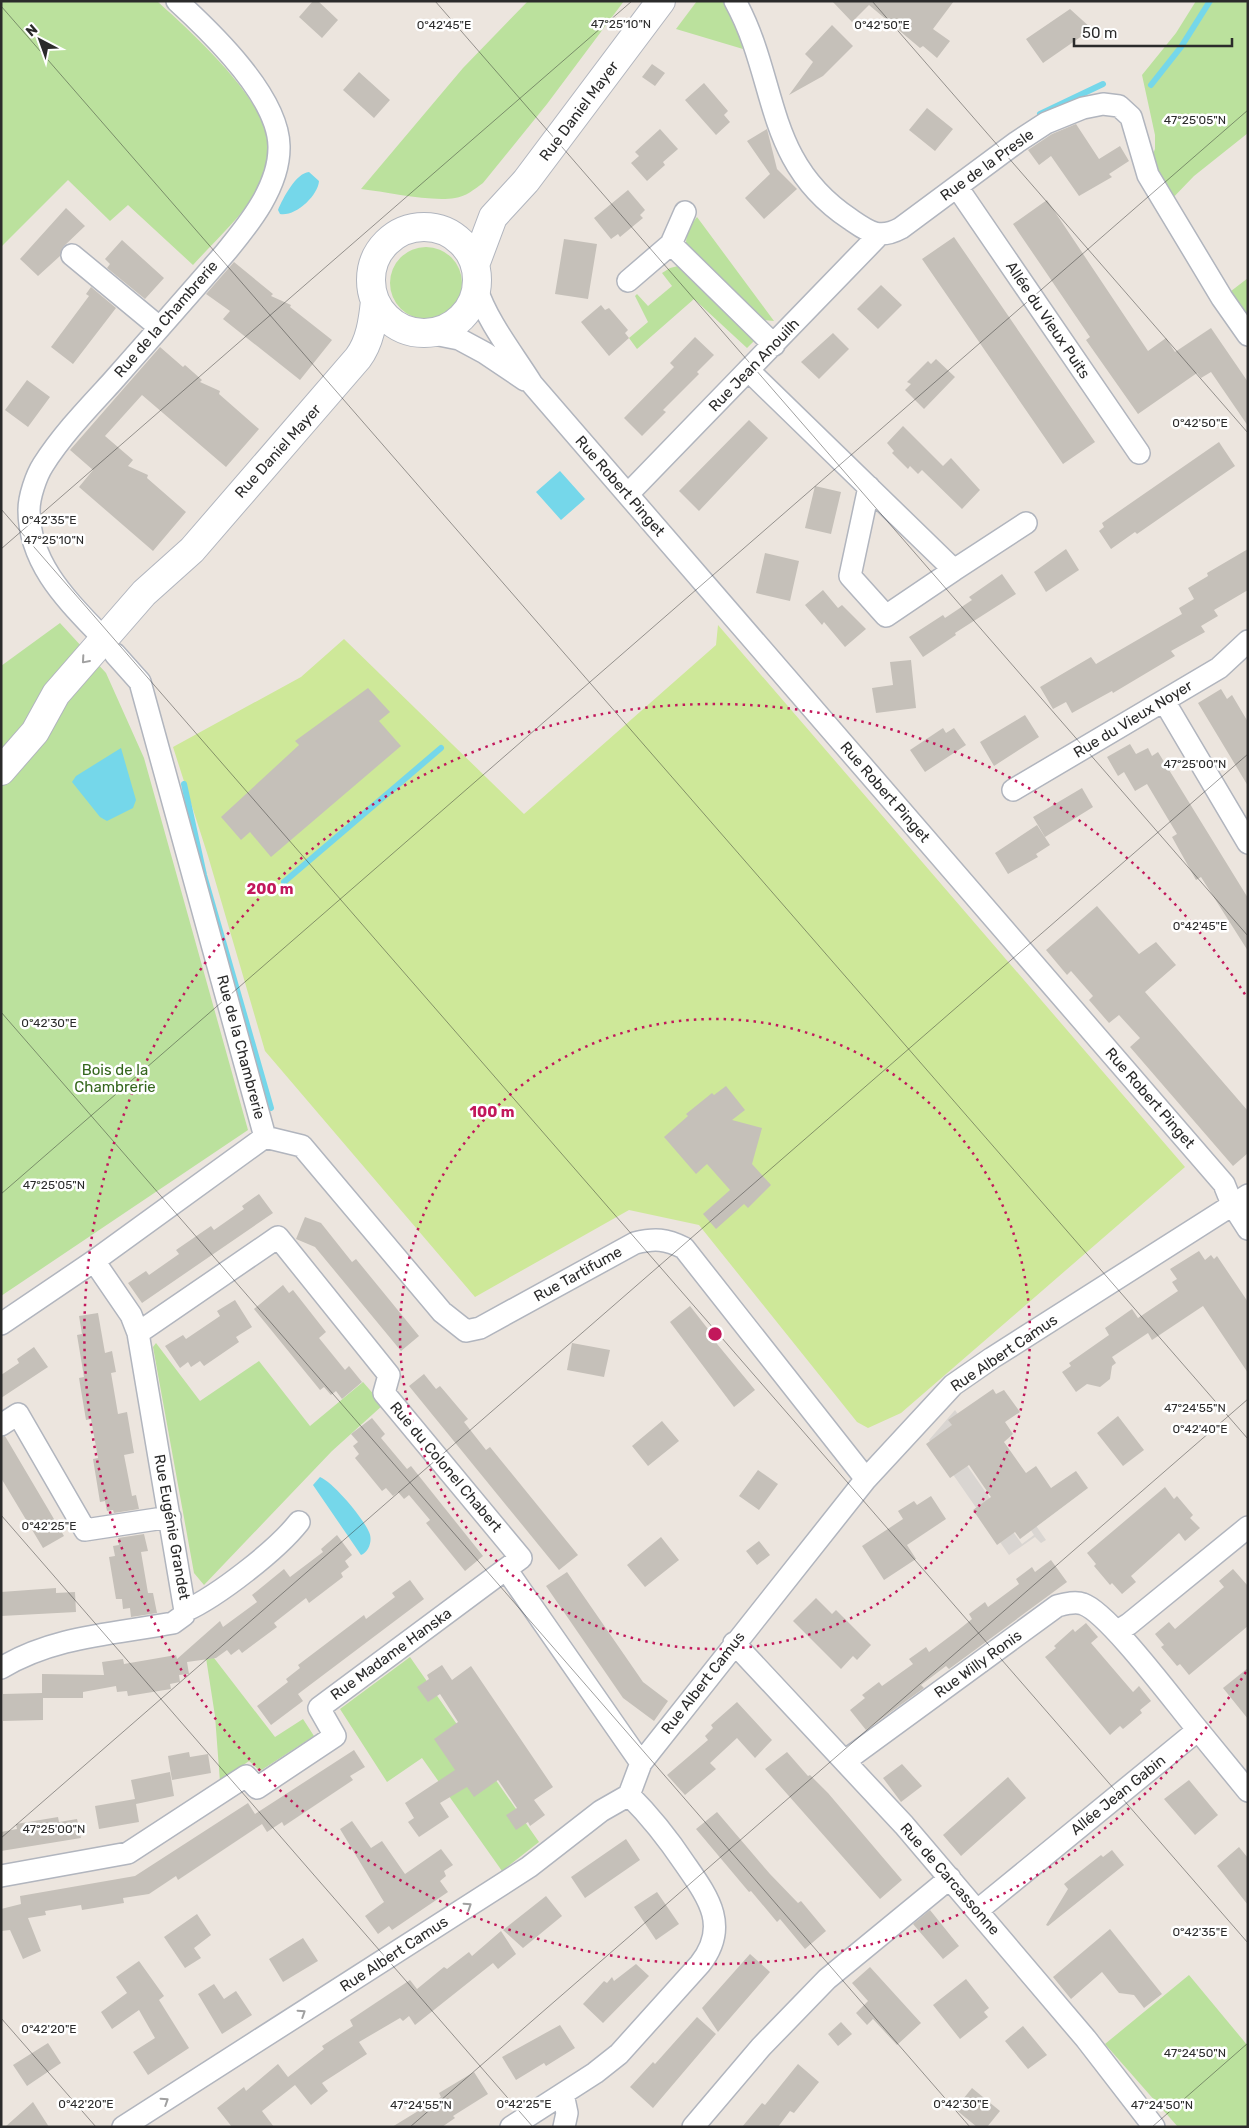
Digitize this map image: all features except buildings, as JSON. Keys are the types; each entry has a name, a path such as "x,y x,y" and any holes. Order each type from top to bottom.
{"main road":[{"name":"Rue Daniel Mayer","path":"451,235 493,217 526,181 661,1"},
{"path":"624,50 667,1"},
{"name":"Rue Daniel Mayer","path":"476,276 493,217"},
{"path":"418,228 435,229 451,235 464,246 476,276 468,309 461,318 441,330 419,332 385,317 375,301 371,282 378,254 388,242 402,233 418,228"},
{"name":"Rue Daniel Mayer","path":"1,771 35,732 56,694 109,646 144,593 192,550 325,398 363,351 373,323 375,301"},
{"name":"Rue Daniel Mayer","path":"363,351 391,336 419,332"}],"street":[{"name":"Rue de la Chambrerie","path":"1,1324 94,1261 265,1137 140,682 45,572 31,532 29,509 30,500 42,467 67,432 236,239 258,209 276,169 279,146 271,112 260,93 230,55 177,1"},
{"path":"735,1 747,26 778,128 796,164 819,194 832,206 864,228 879,235"},
{"name":"Rue de la Presle","path":"879,235 893,233 901,228 1017,142 1046,123 1083,108 1103,104 1119,106 1131,117 1148,175 1222,298 1248,335"},
{"name":"Allée du Vieux Puits","path":"957,188 1139,452"},
{"path":"628,282 671,244 685,212"},
{"name":"Rue Jean Anouilh","path":"628,494 879,235"},
{"path":"671,244 774,345"},
{"path":"72,255 160,327"},
{"name":"Rue Robert Pinget","path":"476,276 488,319 532,384 1224,1184 1240,1199 1248,1229"},
{"name":"Rue Robert Pinget","path":"419,332 459,339 485,353 532,384"},
{"path":"748,370 954,570"},
{"path":"869,487 850,576 886,616 1026,523"},
{"name":"Rue du Vieux Noyer","path":"1013,790 1219,668 1248,641"},
{"path":"1164,701 1248,843"},
{"name":"Rue Tartifume","path":"265,1137 302,1146 442,1312 466,1331 480,1328 635,1242 651,1239 668,1240 684,1248 698,1263 866,1479"},
{"name":"Rue Albert Camus","path":"124,2127 528,1867 600,1811 629,1795 641,1763 734,1643 866,1479 953,1385 1240,1199"},
{"name":"Rue du Colonel Chabert","path":"138,1333 278,1237 389,1375 384,1393 521,1558 506,1569"},
{"name":"Rue Eugénie Grandet","path":"1,1668 25,1654 52,1644 173,1623 184,1616 185,1611 170,1517 138,1333 131,1315 94,1261"},
{"path":"1,1425 18,1414 84,1530 170,1517"},
{"path":"185,1611 203,1602 279,1544 299,1522"},
{"path":"1114,1629 1121,1629 1129,1624 1248,1527"},
{"path":"506,1569 641,1763"},
{"name":"Rue Madame Hanska","path":"1,1876 128,1853 246,1776 257,1788 335,1736 319,1708 506,1569"},
{"name":"Rue Willy Ronis","path":"845,1760 1057,1606 1082,1603 1090,1607 1114,1629 1198,1730"},
{"name":"Rue de Carcassonne","path":"734,1643 845,1760 978,1910 1086,2039 1154,2127"},
{"path":"1198,1730 1248,1791"},
{"name":"Allée Jean Gabin","path":"978,1910 1198,1730"},
{"path":"510,2127 563,2094 619,2054 700,1964 708,1953 714,1937 714,1920 706,1895 661,1828 629,1795"},
{"path":"693,2127 761,2047 827,1979 950,1878"},
{"path":"563,2094 567,2113 564,2127"}],"green space":[{"path":"1,1 157,1 212,53 250,100 263,123 270,146 269,166 263,180 246,207 193,265 128,205 110,221 68,180 1,247"},
{"path":"528,1 624,1 547,104 477,188 462,196 445,199 421,198 361,189 463,68"},
{"path":"697,1 728,1 743,49 676,29"},
{"path":"1196,1 1248,1 1248,133 1194,176 1166,205 1149,164 1155,149 1155,135 1142,75 1176,33"},
{"path":"697,217 774,321 764,320 686,243 687,230"},
{"path":"426,247 446,253 456,263 462,283 456,303 446,313 426,319 406,313 396,303 390,283 396,263 406,253"},
{"path":"678,266 754,338 754,341 747,348 694,299 637,349 629,338 648,322 635,296 637,294 648,306 672,286 662,273"},
{"path":"1248,278 1248,335 1222,298"},
{"name":"Bois de la Chambrerie","path":"60,623 106,673 144,758 248,1130 1,1296 1,666"},
{"path":"718,625 1185,1167 901,1413 868,1428 857,1422 699,1225 629,1210 475,1297 265,1051 208,856 173,747 301,677 344,639 524,814 716,645"},
{"path":"156,1343 200,1401 259,1361 310,1426 363,1382 383,1405 332,1451 204,1585 194,1573 153,1347"},
{"path":"204,1645 275,1737 303,1719 314,1736 260,1771 249,1761 220,1782 215,1716"},
{"path":"410,1657 539,1842 502,1871 422,1758 387,1782 340,1709"},
{"path":"1189,1975 1248,2046 1248,2127 1178,2127 1105,2044"}],"shaded area":[{"path":"955,1410 1046,1540 1041,1543 1035,1537 1009,1555 929,1440","holes":["950,1441 1011,1502 998,1510","1017,1509 1034,1535 1022,1544 1003,1518"]}],"water":[{"path":"309,172 319,181 315,193 299,209 286,214 280,214 278,210 290,187 304,173"},
{"path":"560,471 585,499 561,520 536,492"},
{"path":"121,748 136,800 133,808 107,821 100,817 72,782 76,776"},
{"path":"320,1477 340,1493 366,1526 370,1535 370,1542 368,1549 361,1555 313,1485"}],"waterway":[{"path":"1151,85 1181,47 1210,1"},
{"path":"1040,114 1103,84"},
{"path":"284,882 441,748"},
{"path":"184,784 204,875 271,1108"}]}
